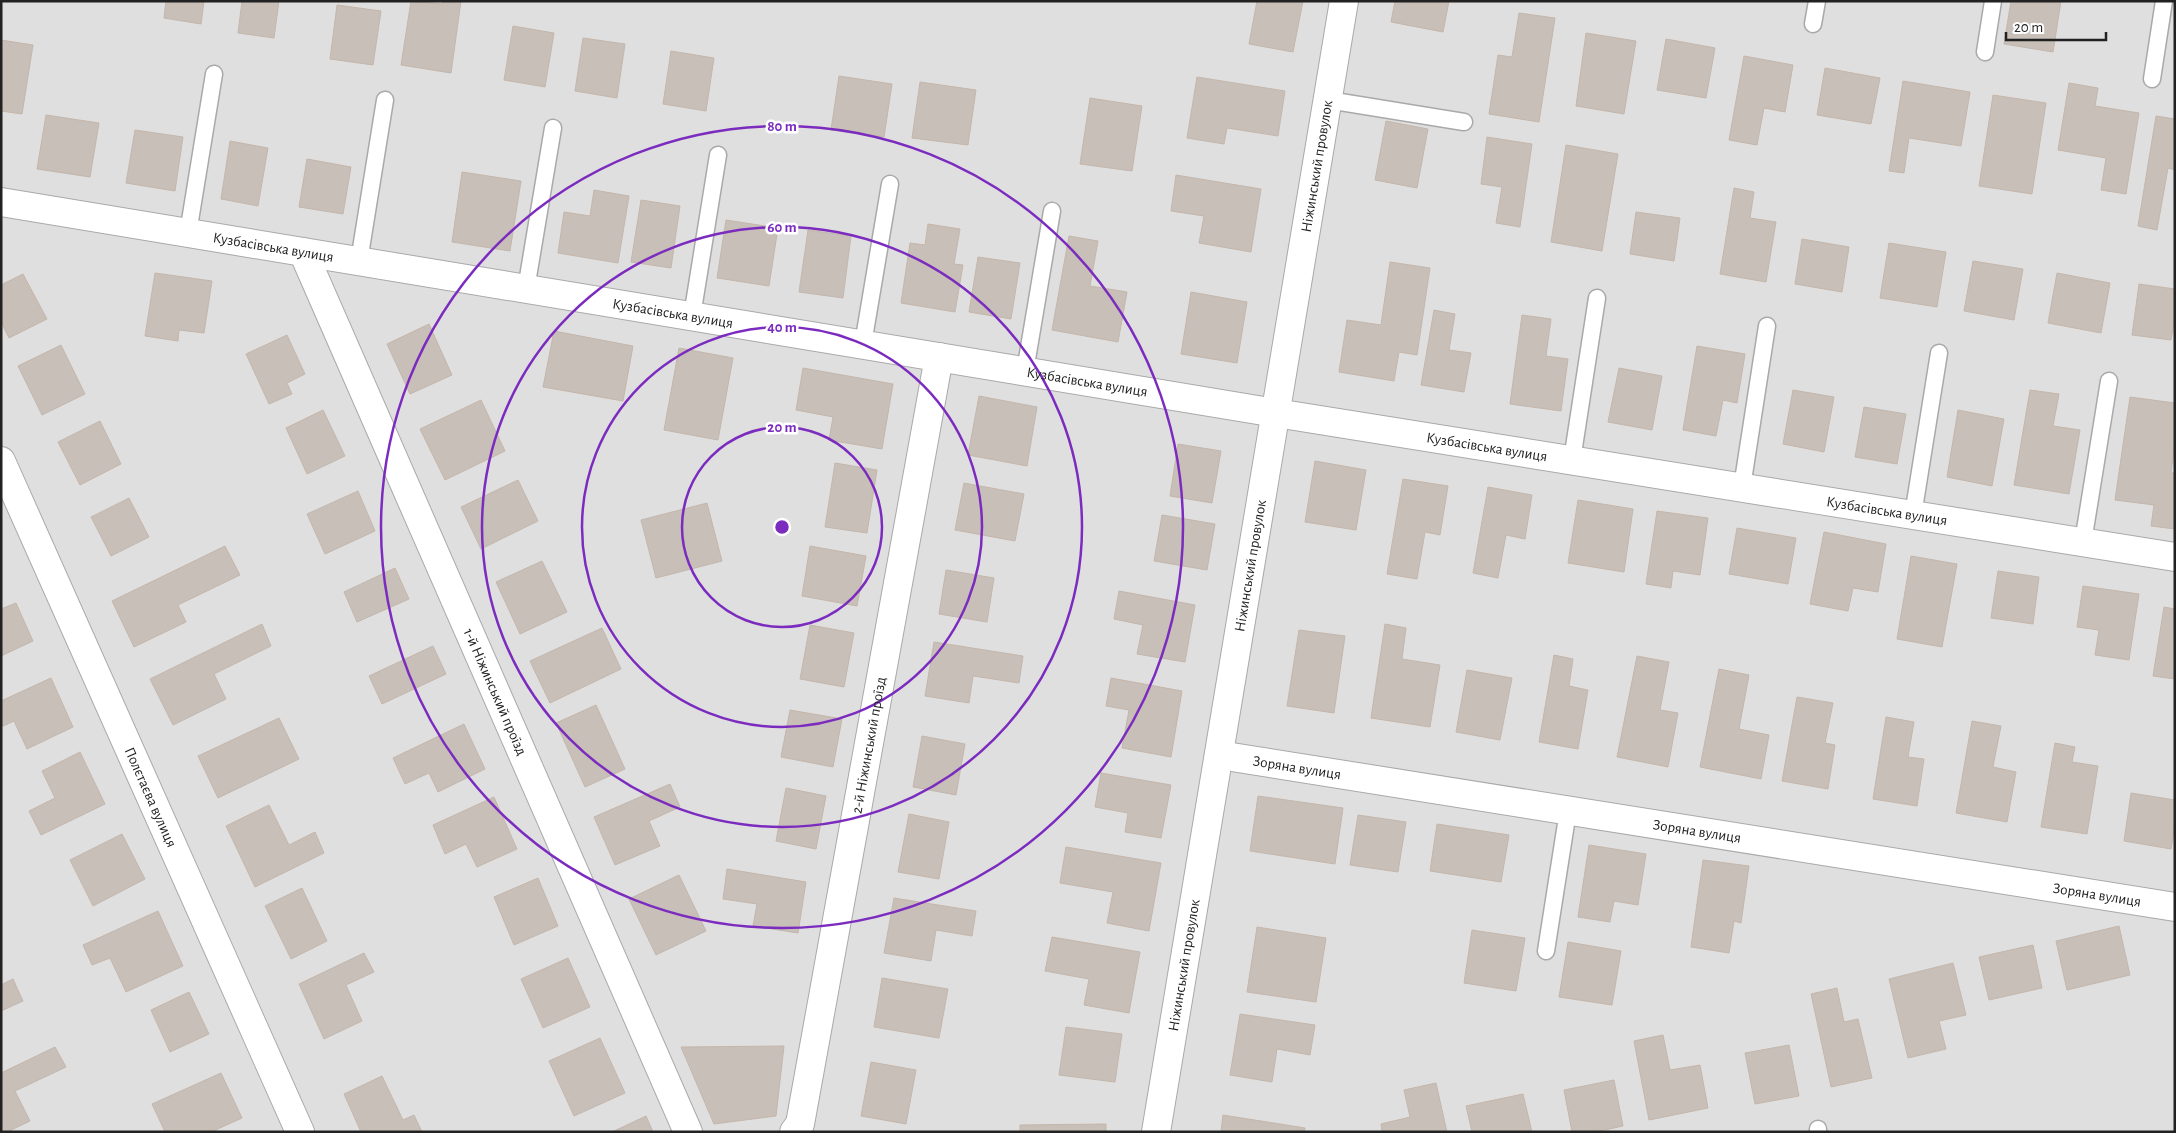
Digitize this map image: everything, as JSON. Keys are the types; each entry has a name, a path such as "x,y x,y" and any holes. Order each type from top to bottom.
{"street":[{"name":"Ніжинський провулок","path":"1156,1132 1344,1"},
{"name":"Кузбасівська вулиця","path":"1,202 1276,413 2175,557"},
{"name":"1-й Ніжинський проїзд","path":"304,252 688,1132"},
{"name":"2-й Ніжинський проїзд","path":"794,1132 800,1124 940,357"},
{"name":"Полєтаєва вулиця","path":"1,461 300,1132"},
{"name":"Зоряна вулиця","path":"1219,755 2175,907"}],"lane":[{"path":"1813,24 1817,1"},
{"path":"1985,52 1993,1"},
{"path":"2152,79 2164,1"},
{"path":"188,233 214,74"},
{"path":"359,261 386,100"},
{"path":"1328,100 1464,122"},
{"path":"526,289 553,128"},
{"path":"692,316 718,155"},
{"path":"863,344 890,184"},
{"path":"1026,371 1052,211"},
{"path":"1572,460 1598,298"},
{"path":"1742,488 1767,326"},
{"path":"1913,515 1939,354"},
{"path":"2083,542 2109,381"},
{"path":"1546,951 1568,811"}],"shaded area":[{"path":"1,1 2175,1 2175,1132 1,1132"}],"building":[{"path":"166,1 204,1 201,24 164,18"},
{"path":"242,1 279,1 274,38 238,33"},
{"path":"411,1 442,4 443,1 461,1 451,73 401,65"},
{"path":"1257,1 1303,1 1293,52 1249,44"},
{"path":"1395,1 1449,1 1443,32 1391,22"},
{"path":"2011,1 2061,1 2053,52 2004,44"},
{"path":"337,5 381,11 373,65 330,59"},
{"path":"1519,13 1555,18 1539,122 1489,114 1498,55 1512,57"},
{"path":"513,26 554,33 545,87 504,80"},
{"path":"1586,33 1636,41 1624,114 1576,106"},
{"path":"583,38 625,44 617,98 575,91"},
{"path":"1666,39 1715,48 1706,98 1657,90"},
{"path":"1,40 33,45 22,114 1,111"},
{"path":"671,51 714,58 706,111 663,104"},
{"path":"1744,56 1793,65 1785,112 1764,108 1757,145 1729,140"},
{"path":"1825,68 1880,78 1871,124 1817,115"},
{"path":"839,76 892,84 884,137 831,130"},
{"path":"1197,77 1285,91 1278,136 1227,128 1224,144 1187,138"},
{"path":"1903,81 1970,92 1961,146 1909,138 1904,173 1889,171"},
{"path":"920,82 976,90 968,145 912,138"},
{"path":"2069,83 2098,88 2095,106 2139,113 2126,194 2101,190 2106,158 2058,150"},
{"path":"1993,95 2046,103 2032,194 1979,186"},
{"path":"1090,98 1142,106 1132,171 1080,164"},
{"path":"46,115 99,123 90,177 37,169"},
{"path":"2156,116 2175,119 2175,170 2168,168 2157,230 2138,226"},
{"path":"1386,121 1428,129 1417,188 1375,180"},
{"path":"135,130 183,137 175,191 126,183"},
{"path":"1487,137 1532,144 1520,227 1496,223 1502,187 1481,184"},
{"path":"230,141 268,148 258,206 221,199"},
{"path":"1566,145 1618,154 1602,251 1551,242"},
{"path":"307,159 351,167 343,214 299,207"},
{"path":"462,172 521,181 510,251 452,242"},
{"path":"1176,175 1261,189 1251,252 1199,243 1204,216 1171,211"},
{"path":"1734,188 1754,192 1750,218 1776,222 1766,282 1720,274"},
{"path":"594,190 629,196 618,263 558,253 564,212 590,216"},
{"path":"641,200 680,206 671,268 631,262"},
{"path":"1636,212 1680,218 1674,261 1630,254"},
{"path":"726,220 778,228 769,286 717,278"},
{"path":"928,224 960,229 954,264 963,265 955,312 901,303 910,243 925,245"},
{"path":"808,230 851,236 843,298 799,292"},
{"path":"1069,236 1098,241 1090,286 1127,292 1118,342 1052,330"},
{"path":"1802,239 1849,247 1842,292 1795,284"},
{"path":"1889,243 1946,252 1937,307 1880,298"},
{"path":"978,257 1020,263 1011,319 969,312"},
{"path":"1973,261 2023,269 2014,320 1964,311"},
{"path":"1390,262 1430,268 1417,355 1399,352 1394,381 1339,372 1347,320 1381,325"},
{"path":"155,273 212,281 204,333 179,330 178,341 145,336"},
{"path":"2057,273 2110,283 2101,333 2048,323"},
{"path":"23,274 47,319 9,338 1,322 1,285"},
{"path":"2139,284 2175,289 2175,318 2171,340 2132,335"},
{"path":"1191,292 1247,302 1237,363 1181,354"},
{"path":"1434,310 1455,314 1449,350 1471,353 1464,392 1421,385"},
{"path":"1522,315 1551,319 1546,356 1568,359 1561,411 1510,404"},
{"path":"429,324 452,375 410,394 387,344"},
{"path":"554,331 633,346 623,401 543,387"},
{"path":"287,335 305,374 287,383 292,394 269,404 246,354"},
{"path":"61,345 85,394 42,415 18,366"},
{"path":"1697,346 1745,354 1737,403 1723,400 1716,436 1683,430"},
{"path":"679,348 733,358 718,440 664,430"},
{"path":"803,368 893,384 882,449 829,440 833,417 796,410"},
{"path":"1619,368 1662,376 1652,430 1608,422"},
{"path":"1793,390 1834,397 1824,452 1783,444"},
{"path":"2030,390 2059,394 2053,426 2080,430 2069,494 2014,485"},
{"path":"979,396 1037,407 1027,466 968,455"},
{"path":"2130,397 2175,403 2175,442 2171,473 2175,473 2175,529 2151,526 2154,505 2115,500"},
{"path":"481,400 505,451 445,480 420,429"},
{"path":"1864,407 1906,414 1897,464 1855,457"},
{"path":"323,410 345,456 307,474 286,428"},
{"path":"1958,410 2004,419 1992,486 1947,477"},
{"path":"100,421 121,464 80,485 58,442"},
{"path":"1178,444 1221,451 1212,503 1170,496"},
{"path":"1315,461 1366,470 1356,530 1305,522"},
{"path":"835,463 877,470 867,533 825,527"},
{"path":"1403,479 1448,486 1440,535 1425,532 1417,579 1387,574"},
{"path":"518,480 538,521 481,549 461,507"},
{"path":"964,483 1024,494 1015,541 955,530"},
{"path":"1488,487 1532,495 1525,539 1506,535 1498,578 1473,573"},
{"path":"358,491 375,531 325,554 307,514"},
{"path":"129,498 149,537 111,556 91,517"},
{"path":"1578,500 1633,509 1624,572 1568,563"},
{"path":"707,503 722,561 656,578 641,520"},
{"path":"1657,511 1708,518 1700,575 1673,571 1671,588 1646,584"},
{"path":"1162,515 1215,524 1207,570 1154,561"},
{"path":"1737,528 1796,538 1788,584 1729,574"},
{"path":"1824,532 1886,544 1878,592 1853,588 1848,611 1810,604"},
{"path":"225,546 240,575 178,605 186,622 134,647 112,601"},
{"path":"810,546 866,556 857,606 802,596"},
{"path":"1911,556 1957,564 1942,647 1897,639"},
{"path":"542,561 567,612 520,634 496,582"},
{"path":"395,568 409,599 357,622 344,592"},
{"path":"946,570 994,578 987,622 939,614"},
{"path":"1998,571 2039,577 2033,624 1991,618"},
{"path":"2083,586 2139,594 2129,660 2095,655 2099,630 2077,627"},
{"path":"1119,591 1195,605 1185,662 1137,654 1143,625 1114,619"},
{"path":"16,603 33,641 1,656 1,609"},
{"path":"2164,607 2175,609 2175,679 2153,676"},
{"path":"262,624 271,646 214,674 226,699 173,725 150,679"},
{"path":"1385,624 1406,628 1402,659 1440,665 1430,727 1371,718"},
{"path":"810,625 854,633 844,687 800,679"},
{"path":"602,628 621,669 550,703 530,661"},
{"path":"1299,630 1345,636 1334,713 1287,706"},
{"path":"934,642 1023,656 1019,683 973,676 969,703 925,696"},
{"path":"433,646 446,674 382,704 369,676"},
{"path":"1554,655 1573,659 1569,686 1588,690 1578,749 1539,742"},
{"path":"1637,656 1669,662 1660,710 1678,713 1668,767 1617,757"},
{"path":"1719,669 1749,675 1739,729 1769,735 1761,779 1700,767"},
{"path":"1467,670 1512,678 1500,740 1456,732"},
{"path":"51,678 73,727 27,749 14,721 1,727 1,701"},
{"path":"1111,678 1182,691 1171,757 1122,748 1129,710 1106,706"},
{"path":"1797,697 1833,703 1825,743 1835,745 1828,789 1782,781"},
{"path":"596,705 625,769 585,787 556,723"},
{"path":"790,710 842,719 833,767 781,757"},
{"path":"1886,717 1914,722 1908,757 1924,759 1917,806 1873,799"},
{"path":"279,718 299,759 218,798 198,756"},
{"path":"1972,721 2001,726 1993,767 2016,772 2007,822 1956,813"},
{"path":"464,724 485,769 438,792 429,773 405,784 393,758"},
{"path":"922,736 965,744 956,795 913,787"},
{"path":"2055,743 2075,747 2072,762 2098,766 2087,834 2041,827"},
{"path":"80,752 105,804 41,835 29,811 55,798 42,771"},
{"path":"1101,773 1171,785 1161,838 1125,832 1128,813 1095,807"},
{"path":"670,784 680,807 649,821 660,846 615,865 594,817"},
{"path":"786,788 826,796 816,849 776,841"},
{"path":"2131,793 2175,800 2175,826 2171,849 2124,841"},
{"path":"1258,796 1343,808 1335,864 1250,851"},
{"path":"494,797 517,849 477,867 466,844 445,854 433,825"},
{"path":"269,805 289,845 315,832 324,853 255,887 226,826"},
{"path":"909,814 949,822 939,879 898,872"},
{"path":"1358,815 1406,822 1398,872 1350,865"},
{"path":"1437,824 1509,835 1501,882 1430,871"},
{"path":"122,834 145,879 93,906 70,860"},
{"path":"1589,845 1646,854 1638,905 1614,901 1610,922 1578,917"},
{"path":"1066,847 1161,863 1149,931 1107,923 1113,892 1060,883"},
{"path":"1703,860 1749,866 1741,923 1734,921 1729,953 1691,947"},
{"path":"727,869 806,882 798,933 753,926 757,904 723,899"},
{"path":"679,875 706,931 656,955 629,899"},
{"path":"538,878 558,926 514,945 494,897"},
{"path":"302,888 327,941 291,959 265,906"},
{"path":"894,898 976,911 972,936 936,930 931,961 884,953"},
{"path":"158,911 183,966 126,992 110,958 92,965 83,945"},
{"path":"2119,926 2130,975 2067,990 2056,941"},
{"path":"1257,927 1326,938 1316,1002 1247,992"},
{"path":"1472,930 1525,938 1516,991 1464,983"},
{"path":"1052,937 1140,952 1129,1013 1084,1005 1089,979 1045,971"},
{"path":"1568,942 1621,951 1612,1005 1559,997"},
{"path":"2033,945 2042,988 1989,1000 1979,957"},
{"path":"364,953 374,972 346,985 362,1021 324,1039 299,984"},
{"path":"568,958 590,1007 543,1028 521,979"},
{"path":"1953,963 1966,1015 1939,1021 1946,1049 1908,1058 1889,979"},
{"path":"882,978 948,989 939,1038 874,1027"},
{"path":"13,979 23,1001 1,1011 1,985"},
{"path":"1837,988 1844,1022 1858,1019 1872,1078 1831,1087 1811,994"},
{"path":"189,992 209,1034 170,1052 151,1010"},
{"path":"1240,1014 1315,1025 1310,1055 1277,1049 1272,1082 1230,1075"},
{"path":"1066,1027 1122,1034 1115,1082 1059,1075"},
{"path":"1663,1035 1670,1070 1700,1065 1708,1108 1649,1120 1634,1041"},
{"path":"600,1038 625,1093 574,1116 549,1061"},
{"path":"1789,1045 1799,1096 1755,1104 1745,1053"},
{"path":"784,1046 776,1116 714,1124 681,1047"},
{"path":"55,1047 66,1067 15,1091 30,1121 7,1132 1,1132 1,1073"},
{"path":"871,1062 916,1070 906,1124 861,1116"},
{"path":"221,1073 242,1118 211,1132 165,1132 152,1104"},
{"path":"382,1076 403,1120 414,1115 422,1132 361,1132 344,1094"},
{"path":"1614,1080 1623,1126 1596,1132 1572,1132 1564,1090"},
{"path":"1436,1083 1447,1132 1382,1132 1381,1124 1410,1117 1404,1090"},
{"path":"1523,1094 1532,1132 1472,1132 1466,1106"},
{"path":"1223,1115 1305,1128 1304,1132 1221,1132"},
{"path":"646,1116 653,1132 612,1132"},
{"path":"1106,1124 1106,1132 1020,1132 1020,1125"}]}
